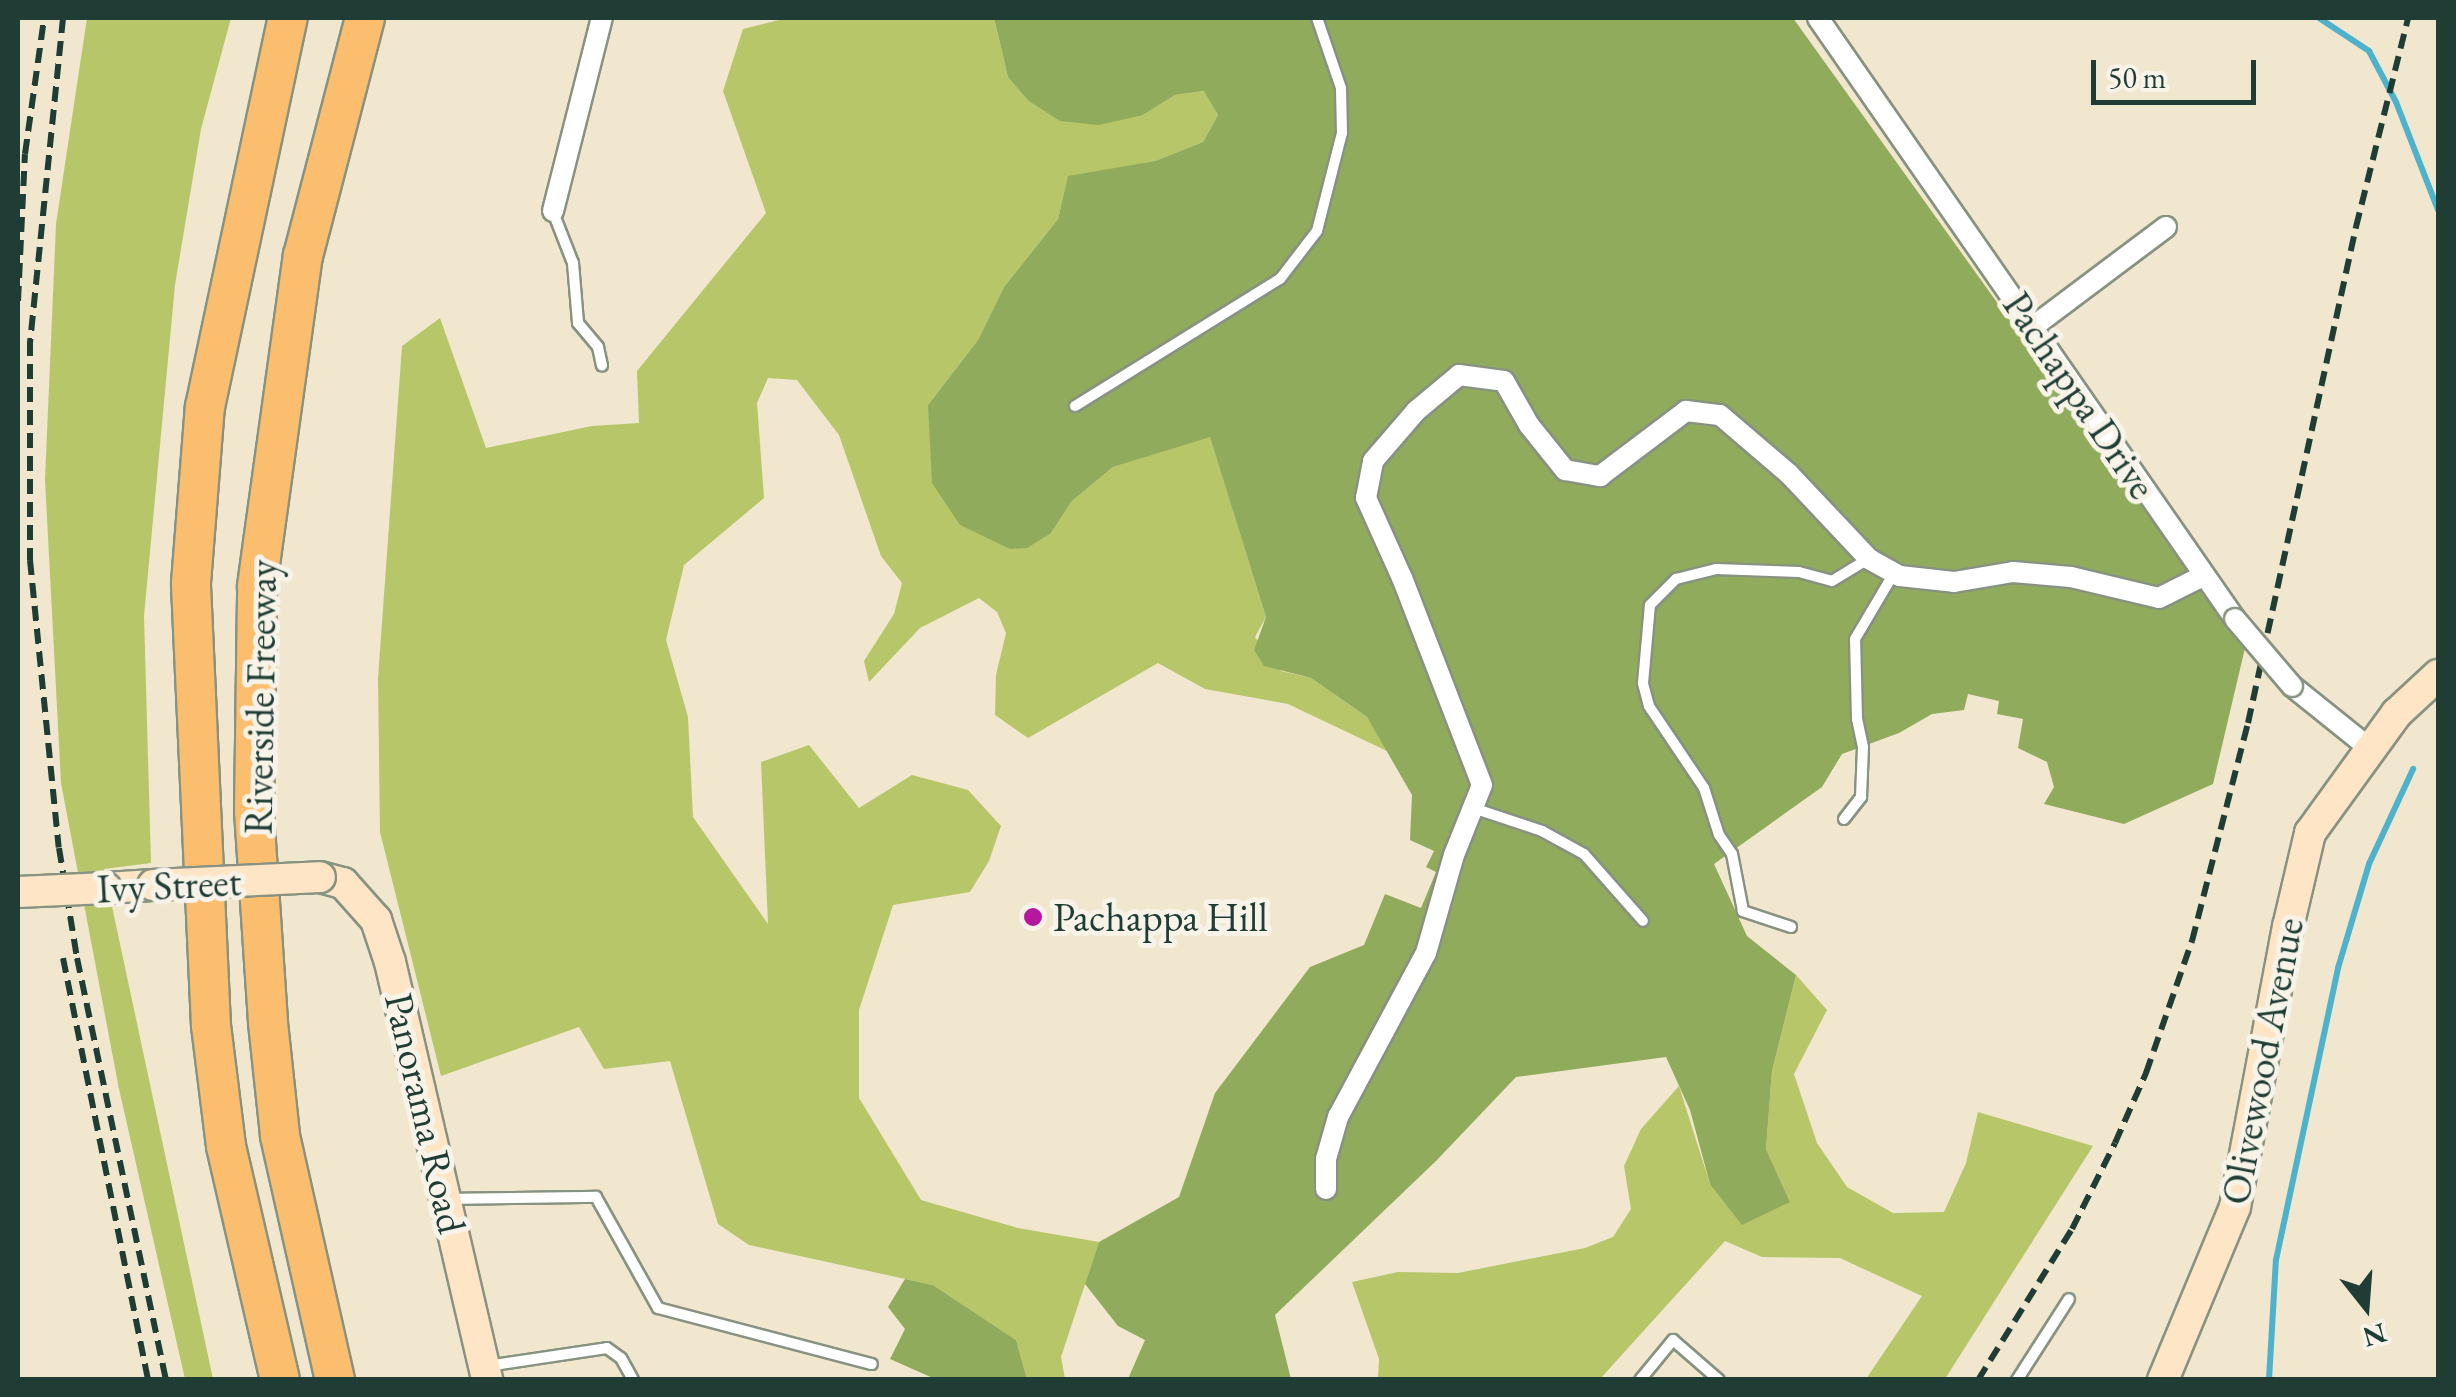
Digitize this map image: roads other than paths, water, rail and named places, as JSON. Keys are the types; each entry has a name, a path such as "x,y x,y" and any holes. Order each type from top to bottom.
{"highway":[{"name":"Riverside Freeway","path":"280,1380 226,1146 211,1026 191,583 205,406 288,18"},
{"name":"Riverside Freeway","path":"335,1380 280,1135 268,1022 254,810 257,586 303,256 364,18"}],"street":[{"path":"553,211 602,18"},
{"name":"Pachappa Drive","path":"1818,18 2203,576 2292,686 2368,748"},
{"path":"2034,326 2166,227"},
{"path":"1326,1189 1326,1159 1338,1117 1426,953 1482,785 1405,585 1366,498 1373,461 1416,411 1459,375 1504,381 1529,425 1566,470 1600,476 1686,411 1720,415 1788,474 1869,559 1894,572 1954,582 2013,572 2071,576 2159,598 2203,576"},
{"name":"Olivewood Avenue","path":"2163,1380 2235,1207 2288,927 2310,833 2396,713 2438,675"},
{"name":"Ivy Street","path":"18,892 320,877"},
{"name":"Panorama Road","path":"320,877 343,883 376,920 390,962 486,1373"}],"lane":[{"path":"1075,406 1280,279 1316,231 1342,133 1341,88 1317,18"},
{"path":"553,211 573,263 578,323 598,347 602,366"},
{"path":"1792,927 1744,911 1732,854 1719,835 1704,788 1649,706 1643,684 1650,605 1676,579 1716,569 1798,572 1832,581 1869,559"},
{"path":"1844,819 1861,797 1864,747 1856,704 1855,639 1894,572"},
{"path":"1473,808 1542,831 1584,854 1643,921"},
{"path":"446,1200 596,1197 658,1308 872,1364"},
{"path":"2018,1380 2069,1299"},
{"path":"1640,1380 1673,1340 1719,1380"},
{"path":"486,1373 607,1348 621,1358 633,1380"}],"waterway":[{"path":"2319,18 2369,51 2396,102 2438,210"},
{"path":"2269,1380 2276,1260 2338,968 2369,864 2413,769"}],"railway":[{"path":"18,301 25,154 44,18"},
{"path":"63,18 30,341 30,560 59,848 77,958 166,1380"},
{"path":"1978,1380 2072,1229 2115,1143 2146,1073 2192,941 2248,723 2356,227 2408,18"},
{"path":"63,958 148,1380"}],"place":[{"name":"Pachappa Hill","path":"1033,917"}]}
